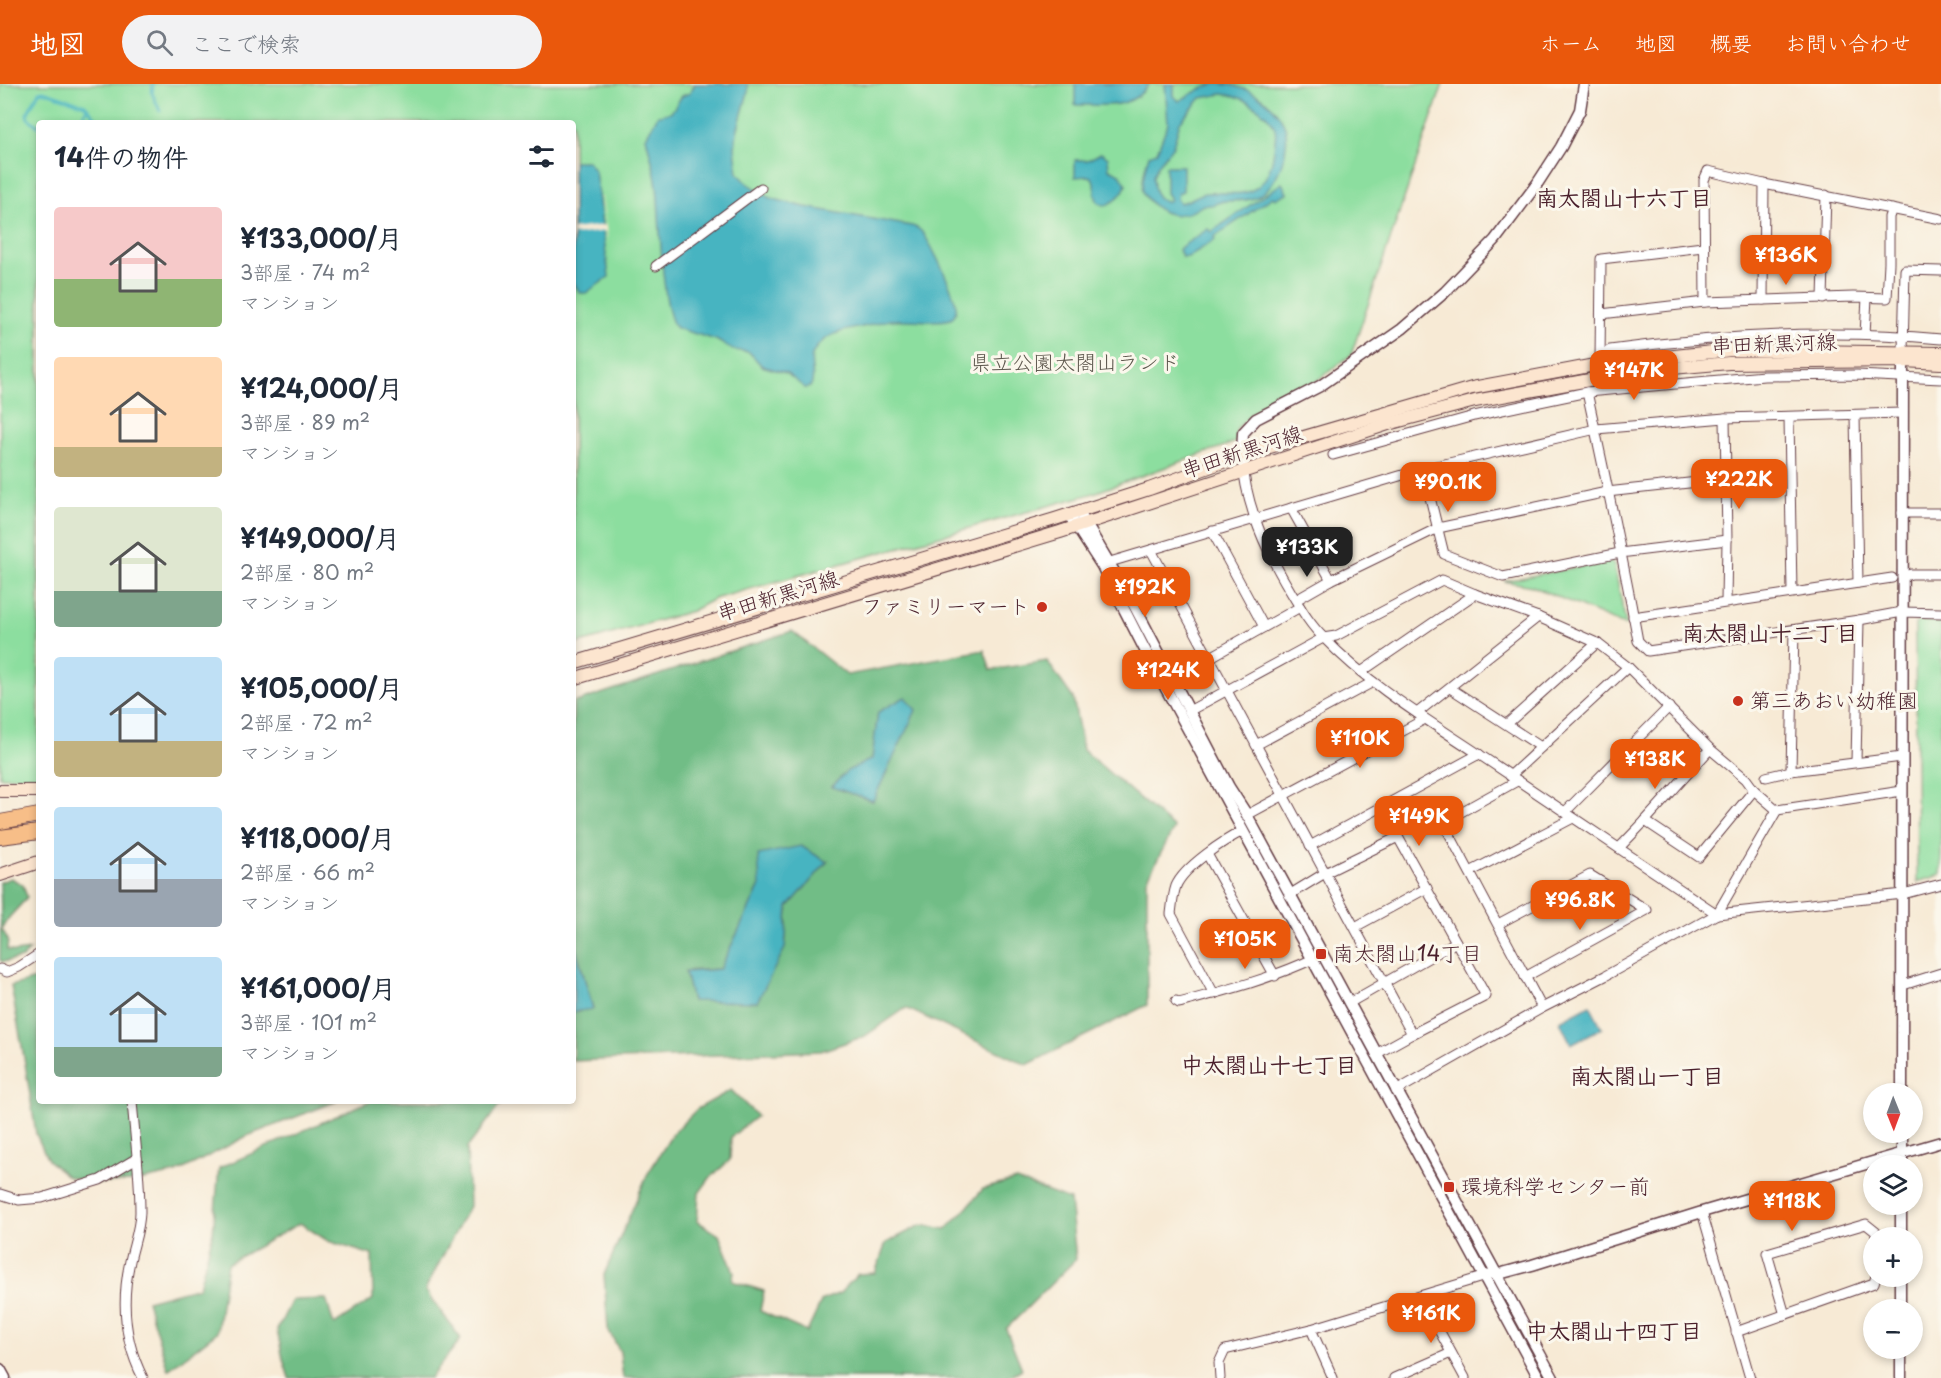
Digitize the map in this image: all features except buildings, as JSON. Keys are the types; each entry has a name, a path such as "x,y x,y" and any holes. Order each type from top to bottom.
{"main road":[{"name":"串田新黒河線","path":"576,662 1074,513 1242,455 1472,388 1600,360 1731,350 1903,356 1941,363"},
{"name":"串田新黒河線","path":"576,678 1081,525 1389,424 1475,400 1638,371 1729,363 1903,356 1941,352"},
{"path":"0,791 36,791"},
{"path":"0,822 36,816"},
{"path":"0,837 36,832"},
{"path":"0,875 36,863"}],"street":[{"path":"1584,84 1580,111 1561,147 1496,240 1445,292 1402,329 1320,386 1256,419 1243,433 1242,455 1245,485 1255,519 1274,564 1298,604 1323,638 1373,682 1421,716 1717,914"},
{"path":"1705,302 1704,180 1708,171 1941,219"},
{"path":"1762,300 1764,184"},
{"path":"656,266 761,188"},
{"path":"1822,299 1826,195"},
{"path":"1601,314 1705,302 1887,298 1889,217 1892,209"},
{"path":"1600,360 1601,260 1703,247"},
{"path":"1902,1083 1904,894 1902,612 1897,577 1902,513 1901,413 1905,270 1941,271"},
{"path":"1865,334 1867,298"},
{"path":"1600,360 1610,350 1722,338 1865,334 1941,339"},
{"path":"1333,455 1474,416 1587,392 1764,376 1903,376 1941,379"},
{"path":"1587,392 1638,641 1648,651 1902,612 1941,613"},
{"path":"1110,562 1423,469 1596,429 1725,418 1901,413"},
{"path":"1855,415 1858,583"},
{"path":"1789,417 1792,592"},
{"path":"1725,418 1726,602"},
{"path":"1423,469 1444,554 1503,577 1620,553 1727,540"},
{"path":"1209,658 1264,627 1331,580 1438,528 1607,492 1725,479"},
{"path":"1291,508 1331,580"},
{"path":"1074,513 1168,681 1189,711 1553,1378"},
{"path":"1902,513 1941,513"},
{"path":"1081,525 1110,562 1243,831 1539,1378"},
{"path":"1212,531 1264,627"},
{"path":"1151,550 1412,1034"},
{"path":"1633,617 1911,574 1941,574"},
{"path":"1189,711 1323,638 1336,636 1442,580 1538,616 1597,643 1628,667 1710,749 1746,779 1754,790 1777,810 1902,791"},
{"path":"1361,672 1475,594"},
{"path":"1246,815 1421,716 1450,687 1538,616"},
{"path":"1856,762 1859,620"},
{"path":"1791,771 1794,630"},
{"path":"1507,724 1597,643"},
{"path":"1542,1008 1443,822 1513,778 1541,747 1628,667"},
{"path":"1256,745 1373,682"},
{"path":"1450,687 1541,747"},
{"path":"1470,872 1569,815 1669,707"},
{"path":"1619,848 1710,749"},
{"path":"1310,846 1479,754"},
{"path":"1766,777 1791,771 1902,757"},
{"path":"1645,821 1699,857 1754,790"},
{"path":"1717,914 1777,810"},
{"path":"1214,994 1171,914 1172,902 1177,883 1207,854 1243,831"},
{"path":"1289,895 1325,873 1398,837 1427,888 1486,996 1376,1054"},
{"path":"1207,854 1275,976"},
{"path":"1498,924 1590,875 1647,910 1525,977"},
{"path":"1396,1092 1542,1008 1717,914 1904,894 1941,884"},
{"path":"1355,927 1427,888"},
{"path":"1349,1002 1456,942"},
{"path":"0,969 7,972 20,967 36,956"},
{"path":"1176,1001 1179,1003 1275,976 1313,959"},
{"path":"1903,985 1941,973"},
{"path":"132,1104 140,1214 128,1272 125,1319 135,1363 143,1378"},
{"path":"1220,1378 1219,1363 1226,1350 1311,1329 1421,1297 1483,1275 1495,1275 1532,1265 1941,1142"},
{"path":"1902,1143 1902,1154"},
{"path":"0,1194 19,1200 42,1198 100,1180 137,1158"},
{"path":"1702,1212 1750,1378"},
{"path":"1785,1316 1767,1253 1866,1224 1870,1227"},
{"path":"1736,1332 1863,1287"},
{"path":"1421,1297 1465,1378"},
{"path":"1311,1329 1333,1378"},
{"path":"1394,1378 1451,1353"},
{"path":"1901,1359 1902,1378"},
{"path":"0,1369 5,1378"}],"green space":[{"name":"県立公園太閤山ランド","path":"0,84 1443,84 1351,355 1315,382 1252,413 1236,430 1236,442 1091,494 714,599 692,611 576,644 576,120 36,120 36,776 0,777"},
{"path":"1610,561 1614,564 1626,624 1624,625 1532,586 1504,581"},
{"path":"1921,620 1941,620 1941,875 1917,882 1915,624"},
{"path":"792,631 847,675 984,650 991,670 1047,661 1073,698 1083,750 1174,828 1147,880 1147,1005 1027,1065 906,1008 865,1036 821,1051 576,1061 576,1011 593,1008 576,948 576,702","holes":["878,712 873,801 832,787 847,771 872,759","827,862 788,907 785,948 692,1001 685,971 720,969 760,886"]},
{"path":"11,878 23,885 27,897 2,929 8,940 7,950 15,952 30,950 22,958 3,962 0,960 0,882"},
{"path":"36,979 36,1104 329,1104 247,1136 176,1173 134,1182 97,1183 68,1177 48,1160 36,1134 11,986"},
{"path":"731,1090 757,1116 731,1137 730,1160 710,1178 699,1193 697,1221 719,1235 734,1272 732,1281 764,1291 760,1311 807,1332 822,1300 840,1293 858,1274 875,1273 886,1243 921,1225 946,1229 983,1189 1016,1180 1070,1200 1076,1259 1006,1329 1022,1369 1007,1378 623,1378 620,1352 608,1329 604,1275 647,1175 673,1133 697,1109"},
{"path":"363,1104 501,1104 467,1148 469,1206 425,1290 461,1339 430,1378 289,1378 277,1330 292,1300 326,1299 334,1325 373,1299 372,1255 328,1241 300,1223 227,1264 217,1332 168,1370 147,1301 199,1287 213,1232 219,1168"}],"water":[{"path":"695,84 748,84 735,148 738,173 747,183 770,198 805,207 912,226 920,230 952,291 956,309 952,318 936,321 890,320 831,336 819,345 812,355 812,383 810,387 805,388 786,373 762,366 749,352 733,350 716,340 676,328 667,303 657,187 646,137 658,115 671,111 682,96 690,93"},
{"path":"1075,84 1149,84 1143,92 1127,102 1075,105"},
{"path":"1165,84 1174,84 1174,96 1179,101 1202,88 1217,84 1238,87 1257,95 1279,115 1286,133 1285,154 1271,185 1257,197 1203,205 1184,214 1171,214 1158,209 1145,197 1143,192 1145,168 1149,155 1157,152 1168,123","holes":["1222,94 1236,96 1250,103 1266,115 1273,124 1276,131 1275,146 1271,165 1265,178 1256,188 1244,193 1206,193 1180,203 1177,199 1178,193 1183,191 1183,166 1166,166 1166,193 1170,199 1167,202 1163,201 1157,196 1153,176 1158,165 1173,146 1180,122 1201,98"]},
{"path":"1101,153 1108,158 1109,169 1120,174 1126,185 1119,197 1106,205 1098,202 1093,179 1090,176 1075,177 1075,160 1088,160"},
{"path":"576,161 588,161 595,171 609,277 586,293 579,293 576,286"},
{"path":"1282,183 1287,193 1275,199 1273,197 1214,237 1215,240 1188,257 1182,257 1179,250 1181,247 1208,229 1211,232"},
{"path":"905,697 916,710 873,801 832,787 847,771 872,759 878,712"},
{"path":"801,846 827,862 788,907 785,948 757,1002 692,1001 685,972 720,969 760,886 758,855"},
{"path":"576,949 593,1009 576,1012"},
{"path":"1590,1005 1602,1028 1571,1044 1560,1021"}],"pier":[{"path":"601,197 608,244 605,231 576,235 576,229 605,225"}],"waterway":[{"path":"153,84 152,93 160,111"},
{"path":"36,125 28,118 27,114 39,92 43,91 85,105 98,120"},
{"path":"81,120 87,108"}],"place":[{"name":"ファミリーマート","path":"1042,607"},
{"name":"第三あおい幼稚園","path":"1738,701"},
{"name":"南太閤山14丁目","path":"1321,954"},
{"name":"環境科学センター前","path":"1449,1187"}],"district":[{"name":"南太閤山十六丁目","path":"1624,198"},
{"name":"南太閤山十二丁目","path":"1770,633"},
{"name":"中太閤山十七丁目","path":"1269,1065"},
{"name":"南太閤山一丁目","path":"1647,1076"},
{"name":"中太閤山十四丁目","path":"1614,1331"}]}
